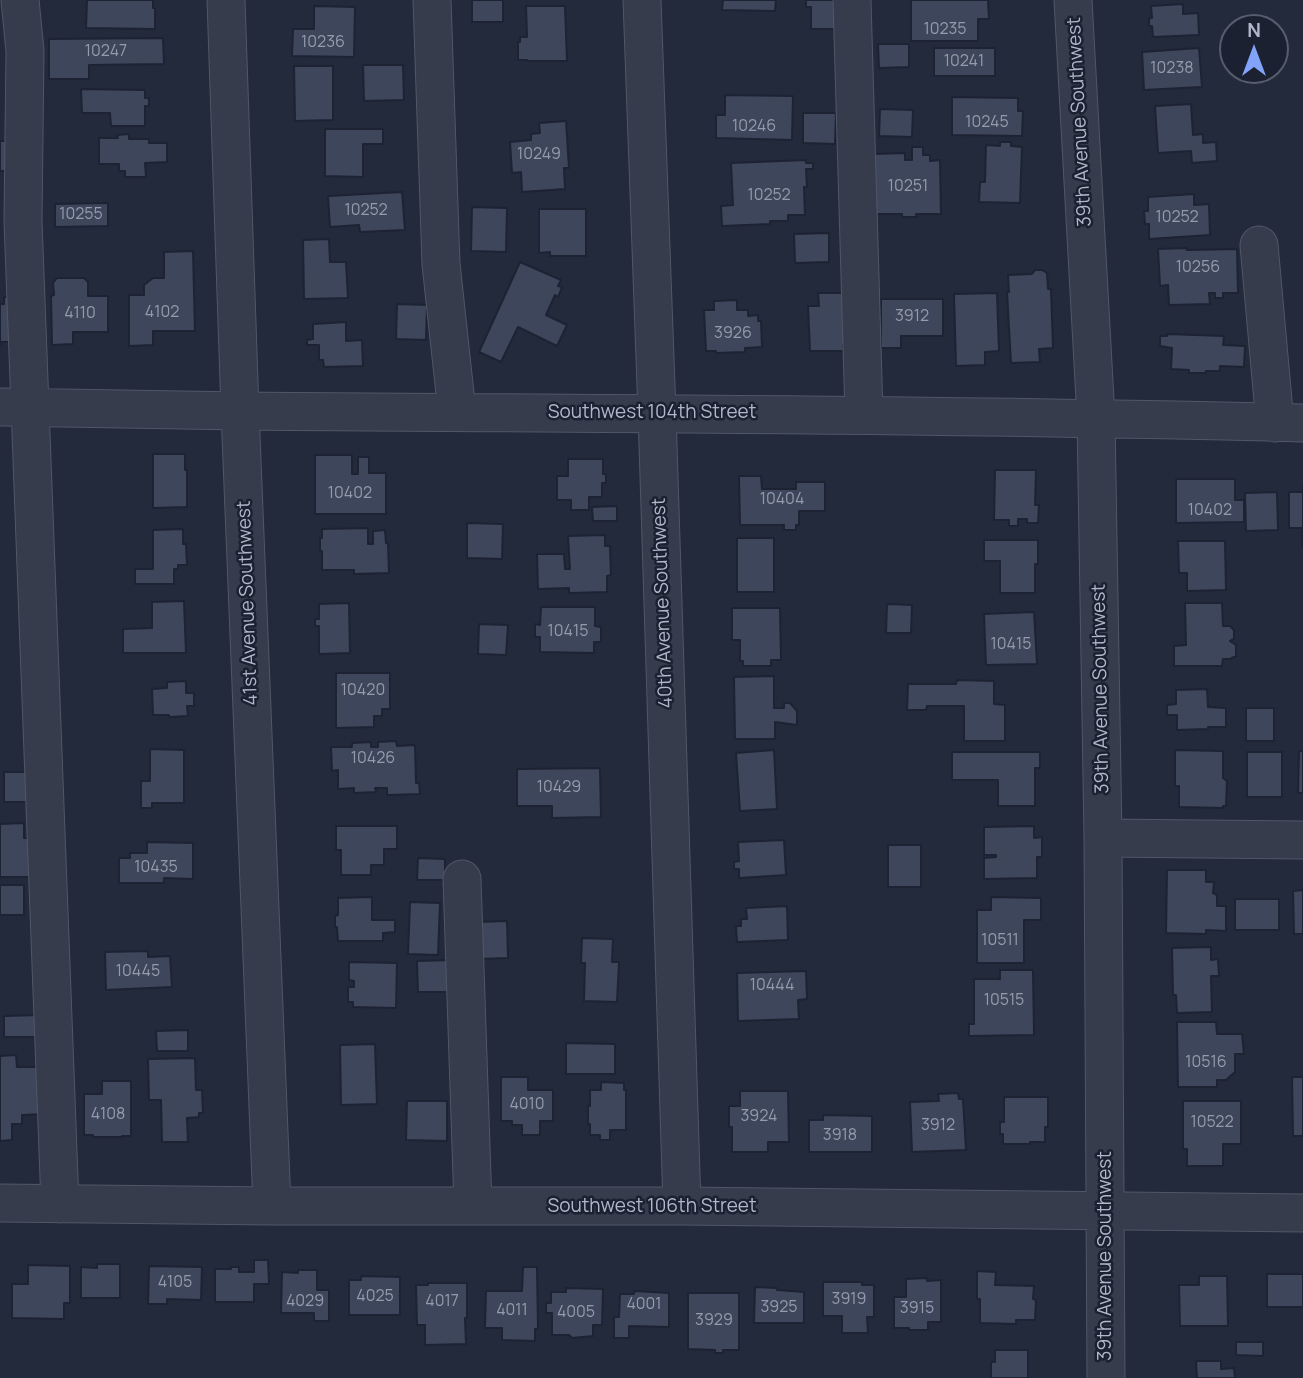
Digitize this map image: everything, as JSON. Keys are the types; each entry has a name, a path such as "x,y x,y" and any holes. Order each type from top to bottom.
{"street":[{"path":"20,0 24,51 23,221 15,407 42,761 60,1204"},
{"name":"41st Avenue Southwest","path":"226,0 272,1206"},
{"path":"432,0 441,264 457,412"},
{"name":"40th Avenue Southwest","path":"642,0 682,1206"},
{"path":"852,0 864,415"},
{"name":"39th Avenue Southwest","path":"1073,0 1096,418 1103,838 1107,1378"},
{"path":"1259,245 1289,423"},
{"name":"Southwest 104th Street","path":"15,407 864,415 1289,423"},
{"path":"1103,838 1303,839"},
{"path":"462,878 473,1206"},
{"name":"Southwest 106th Street","path":"0,1203 682,1206 1303,1213"}],"building":[{"path":"87,0 153,0 155,29 86,28"},
{"path":"472,0 503,0 503,22 472,22"},
{"path":"723,0 776,0 775,11 722,10"},
{"path":"806,0 837,0 838,29 811,29 811,7 806,7"},
{"path":"911,0 988,0 989,19 978,19 978,41 911,41"},
{"path":"1183,4 1183,14 1198,13 1199,35 1153,37 1152,26 1149,26 1149,18 1152,18 1151,6"},
{"path":"314,6 355,7 354,57 292,56 293,29 314,29"},
{"path":"526,6 565,6 567,61 518,60 518,42 520,37 527,37"},
{"path":"163,38 164,64 89,65 89,79 49,79 49,39"},
{"path":"878,44 909,44 909,67 879,68"},
{"path":"934,48 995,48 995,76 934,76"},
{"path":"1199,48 1202,87 1144,90 1142,52"},
{"path":"363,65 403,65 404,100 364,101"},
{"path":"294,66 333,66 333,120 295,121"},
{"path":"81,89 145,90 149,106 145,106 145,126 111,126 110,113 82,113"},
{"path":"725,95 793,96 792,140 716,138 716,115 725,115"},
{"path":"952,97 1018,98 1018,111 1023,111 1022,136 952,135"},
{"path":"1191,104 1193,135 1203,134 1203,143 1216,142 1217,161 1192,163 1191,151 1158,153 1155,106"},
{"path":"880,109 913,110 912,137 879,136"},
{"path":"803,113 836,113 835,144 803,143"},
{"path":"566,121 569,168 564,168 565,189 522,192 521,172 512,173 510,142 531,140 531,134 540,133 539,123"},
{"path":"325,129 383,129 383,144 363,144 363,177 325,176"},
{"path":"129,134 129,139 167,143 167,162 145,163 146,177 125,177 125,171 119,171 119,164 99,164 99,138 118,138 117,135"},
{"path":"0,141 10,141 10,171 0,171"},
{"path":"1000,142 1011,142 1011,146 1022,147 1020,203 979,202 980,182 985,182 986,145 1000,146"},
{"path":"912,147 923,147 923,155 930,155 930,161 940,160 941,214 902,217 902,214 876,214 874,154 905,153 905,160 912,160"},
{"path":"806,160 806,163 813,163 813,169 806,169 805,215 788,215 788,221 770,221 770,224 722,226 721,206 733,205 731,163"},
{"path":"402,192 405,230 360,232 359,225 330,227 328,196"},
{"path":"1194,194 1194,205 1209,204 1210,235 1149,239 1149,224 1145,224 1144,211 1148,211 1148,197"},
{"path":"108,203 108,226 55,227 55,204"},
{"path":"472,207 507,208 506,252 471,251"},
{"path":"539,209 586,209 586,256 550,256 550,252 539,253"},
{"path":"829,233 829,262 795,263 794,234"},
{"path":"329,239 330,262 346,262 348,298 304,299 303,240"},
{"path":"1158,249 1237,249 1238,293 1223,293 1223,298 1215,298 1215,293 1209,293 1210,304 1169,305 1168,285 1160,286"},
{"path":"193,251 195,331 153,331 153,345 129,346 129,295 144,295 144,285 153,278 164,278 164,252"},
{"path":"520,262 561,280 558,286 562,287 558,297 555,295 546,315 567,325 557,346 518,327 501,362 479,352"},
{"path":"1035,270 1047,273 1048,289 1051,289 1053,348 1039,349 1040,362 1011,363 1008,275 1032,274"},
{"path":"57,278 84,278 88,282 88,296 108,296 108,332 73,332 73,344 52,345 51,296 54,295 53,283"},
{"path":"818,293 842,293 850,345 843,345 844,351 810,351 808,306 819,306"},
{"path":"997,293 999,351 985,352 985,365 956,366 954,294"},
{"path":"4,297 9,297 16,342 1,342 0,345 0,304 4,304"},
{"path":"881,299 943,299 943,336 901,336 901,348 881,348"},
{"path":"737,300 737,310 748,310 748,316 758,315 758,321 761,321 762,347 745,348 745,352 706,351 704,310 714,310 714,301"},
{"path":"397,304 427,305 426,340 396,339"},
{"path":"346,322 346,341 362,340 363,366 324,367 323,360 319,360 319,345 307,345 307,340 313,339 313,324"},
{"path":"1160,336 1224,336 1223,345 1245,346 1244,367 1220,366 1220,371 1205,373 1171,369 1172,348 1160,346"},
{"path":"153,454 185,454 187,507 153,508"},
{"path":"315,455 352,455 352,474 358,474 358,457 369,457 369,473 386,473 386,514 315,514"},
{"path":"568,459 603,459 606,483 602,483 602,497 589,497 589,510 571,510 571,500 557,500 557,476 568,476"},
{"path":"995,470 1036,470 1035,505 1039,505 1038,523 1027,523 1027,519 1018,519 1018,526 1009,526 1009,520 994,520"},
{"path":"739,476 761,476 762,489 796,489 796,482 825,482 825,511 799,511 799,525 796,525 796,530 784,530 784,525 740,525"},
{"path":"1176,479 1235,479 1235,500 1244,500 1244,522 1176,523"},
{"path":"1277,492 1278,530 1246,531 1245,493"},
{"path":"1289,492 1303,492 1302,547 1302,528 1289,528"},
{"path":"617,506 617,521 593,521 592,507"},
{"path":"467,523 503,524 502,559 467,558"},
{"path":"368,528 368,544 373,544 373,531 385,530 389,573 354,574 354,570 322,570 322,529"},
{"path":"183,529 187,565 178,565 178,569 174,569 174,584 135,584 135,569 153,569 153,530"},
{"path":"605,535 605,546 610,546 611,575 607,576 607,592 569,593 569,588 538,589 537,554 564,554 565,569 570,569 568,536"},
{"path":"737,538 774,538 774,592 737,592"},
{"path":"984,540 1038,540 1035,593 1000,593 1000,561 984,561"},
{"path":"1178,541 1225,541 1226,590 1187,591 1187,573 1179,573"},
{"path":"184,601 186,653 123,653 123,629 152,628 152,602"},
{"path":"349,603 350,653 319,654 319,626 315,626 315,619 319,619 319,604"},
{"path":"1185,603 1222,603 1223,626 1230,626 1234,630 1234,639 1230,641 1236,645 1236,656 1223,659 1222,666 1174,666 1174,646 1186,645"},
{"path":"887,604 912,605 911,633 886,633"},
{"path":"541,607 595,607 595,626 601,627 601,642 594,642 594,653 540,652 540,637 535,637 535,624 540,625"},
{"path":"732,608 780,608 781,660 771,660 771,666 743,666 743,661 740,661 740,640 732,640"},
{"path":"1034,612 1037,664 986,665 984,614"},
{"path":"479,624 508,625 506,655 478,654"},
{"path":"336,673 390,673 390,709 382,709 382,716 374,716 374,727 336,728"},
{"path":"774,676 774,708 784,708 784,703 790,703 797,711 797,725 775,722 775,739 735,739 734,677"},
{"path":"957,680 994,681 994,704 1005,705 1005,741 964,741 964,706 927,706 926,710 907,710 908,684 956,684"},
{"path":"186,681 186,693 194,693 194,706 187,706 188,716 153,715 152,689 167,688 167,682"},
{"path":"1207,689 1208,707 1226,708 1226,727 1177,730 1177,715 1167,715 1167,705 1176,704 1176,690"},
{"path":"1246,708 1274,708 1274,741 1246,741"},
{"path":"396,741 397,746 415,745 416,783 419,783 420,794 387,795 387,788 375,788 376,792 354,793 354,788 338,789 338,770 332,771 331,747 352,747 352,743 371,742 371,747 378,747 378,742"},
{"path":"150,749 184,750 184,803 152,803 152,808 141,808 141,781 150,781"},
{"path":"774,750 777,809 740,811 736,753"},
{"path":"1175,750 1223,751 1223,778 1227,781 1226,806 1179,807 1179,786 1175,786"},
{"path":"1299,751 1303,751 1303,793 1298,793"},
{"path":"952,752 1040,752 1040,768 1035,768 1035,806 998,806 998,780 952,780"},
{"path":"1247,752 1282,752 1282,797 1247,797"},
{"path":"600,768 601,817 552,818 552,806 517,806 517,769"},
{"path":"4,772 34,772 34,802 4,802"},
{"path":"24,823 24,838 35,838 39,877 0,877 0,824"},
{"path":"336,826 397,826 397,849 384,849 384,865 371,865 371,875 341,875 341,850 336,850"},
{"path":"1034,826 1034,838 1042,837 1042,857 1037,857 1037,878 984,879 984,858 996,855 984,855 984,827"},
{"path":"784,840 786,875 739,878 739,869 734,869 734,862 739,861 738,842"},
{"path":"147,842 193,843 193,879 164,878 164,883 119,883 119,858 130,858 130,853 147,853"},
{"path":"888,845 921,845 921,887 888,887"},
{"path":"418,858 445,859 445,880 417,880"},
{"path":"1167,870 1206,870 1206,882 1214,882 1213,893 1217,895 1217,906 1226,906 1226,931 1206,930 1206,934 1166,933"},
{"path":"0,885 24,885 24,915 0,915"},
{"path":"1303,890 1303,934 1294,934 1293,891"},
{"path":"372,897 372,920 395,920 395,932 383,933 383,941 338,941 335,916 338,915 338,898"},
{"path":"991,897 1041,898 1041,920 1024,920 1024,963 977,963 977,910 991,910"},
{"path":"1235,899 1279,899 1279,930 1235,930"},
{"path":"410,902 440,903 438,955 408,954"},
{"path":"787,906 788,940 737,942 736,926 741,926 741,919 747,919 746,908"},
{"path":"507,921 508,958 478,959 477,922"},
{"path":"582,938 613,939 612,962 619,962 617,1002 584,1001 585,963 581,963"},
{"path":"1211,947 1211,960 1218,959 1219,976 1211,976 1212,1012 1177,1013 1176,995 1173,995 1172,948"},
{"path":"148,951 148,957 170,956 172,987 106,990 105,952"},
{"path":"451,960 451,992 418,992 417,961"},
{"path":"349,962 397,963 396,1008 353,1007 353,1002 348,1002 348,987 354,987 354,981 349,980"},
{"path":"1000,970 1033,970 1034,1035 969,1036 969,1024 974,1024 974,979 1000,979"},
{"path":"806,971 807,999 798,1000 799,1019 738,1021 737,973"},
{"path":"40,1015 40,1037 4,1037 4,1016"},
{"path":"1177,1022 1216,1022 1217,1034 1242,1034 1244,1054 1235,1054 1235,1072 1226,1080 1217,1080 1217,1087 1178,1087"},
{"path":"188,1030 188,1051 157,1051 156,1031"},
{"path":"566,1043 615,1044 615,1074 566,1074"},
{"path":"375,1044 377,1104 341,1105 340,1045"},
{"path":"16,1055 17,1067 44,1067 46,1114 22,1115 22,1124 12,1124 12,1140 0,1141 0,1056"},
{"path":"195,1058 196,1090 202,1090 203,1113 199,1113 199,1117 187,1118 188,1142 162,1142 161,1100 149,1100 148,1059"},
{"path":"501,1077 528,1077 528,1090 553,1090 553,1121 540,1121 540,1135 522,1135 522,1125 501,1121"},
{"path":"1292,1077 1303,1077 1303,1136 1293,1136"},
{"path":"102,1081 131,1081 131,1136 84,1135 84,1094 102,1094"},
{"path":"601,1082 624,1083 626,1090 626,1130 610,1130 610,1140 600,1140 600,1135 590,1135 588,1124 590,1090 601,1090"},
{"path":"740,1091 788,1091 789,1142 768,1142 768,1152 732,1152 729,1106 740,1106"},
{"path":"958,1093 959,1099 963,1099 966,1150 912,1152 910,1102 939,1101 938,1094"},
{"path":"1004,1097 1048,1097 1045,1142 1003,1144 1000,1122 1004,1122"},
{"path":"407,1101 447,1101 447,1141 406,1140"},
{"path":"1183,1101 1241,1101 1241,1144 1223,1144 1223,1166 1187,1166 1187,1149 1183,1149"},
{"path":"823,1115 872,1116 872,1152 809,1152 809,1120 823,1120"},
{"path":"254,1260 268,1260 269,1284 254,1284 254,1302 215,1302 215,1269 239,1267 239,1272 254,1272"},
{"path":"97,1264 120,1264 120,1298 81,1298 81,1267 97,1268"},
{"path":"28,1265 70,1266 70,1303 64,1303 64,1319 12,1318 12,1284 28,1284"},
{"path":"149,1266 202,1267 201,1300 167,1299 167,1304 148,1304"},
{"path":"523,1267 537,1267 538,1329 535,1329 535,1341 502,1340 502,1328 485,1328 486,1291 522,1291"},
{"path":"298,1270 317,1270 317,1290 329,1290 329,1321 314,1321 314,1313 281,1313 282,1272 298,1273"},
{"path":"977,1271 996,1272 995,1285 1034,1286 1035,1320 1016,1320 1016,1324 980,1323"},
{"path":"1267,1274 1303,1274 1303,1307 1267,1307"},
{"path":"361,1276 400,1277 400,1315 349,1315 349,1280 361,1280"},
{"path":"1199,1276 1227,1276 1228,1326 1180,1326 1179,1285 1199,1285"},
{"path":"927,1278 927,1281 941,1280 941,1322 928,1322 928,1330 894,1328 894,1297 906,1297 906,1279"},
{"path":"823,1282 862,1282 862,1285 874,1285 874,1317 867,1317 868,1333 842,1333 842,1316 823,1316"},
{"path":"467,1283 466,1344 425,1345 425,1325 417,1325 416,1285"},
{"path":"755,1287 804,1292 804,1323 754,1323"},
{"path":"566,1288 603,1289 602,1325 593,1325 593,1336 572,1338 569,1335 552,1335 552,1313 546,1313 546,1303 551,1303 551,1292 566,1292"},
{"path":"634,1291 669,1293 669,1327 629,1326 629,1338 614,1338 614,1317 619,1317 620,1294 634,1294"},
{"path":"688,1293 739,1293 739,1350 715,1353 715,1350 688,1349"},
{"path":"1236,1342 1263,1342 1263,1356 1236,1355"},
{"path":"995,1350 1028,1350 1028,1378 991,1378 991,1362 995,1362"},
{"path":"1196,1361 1221,1361 1221,1369 1234,1368 1235,1378 1197,1378"}]}
